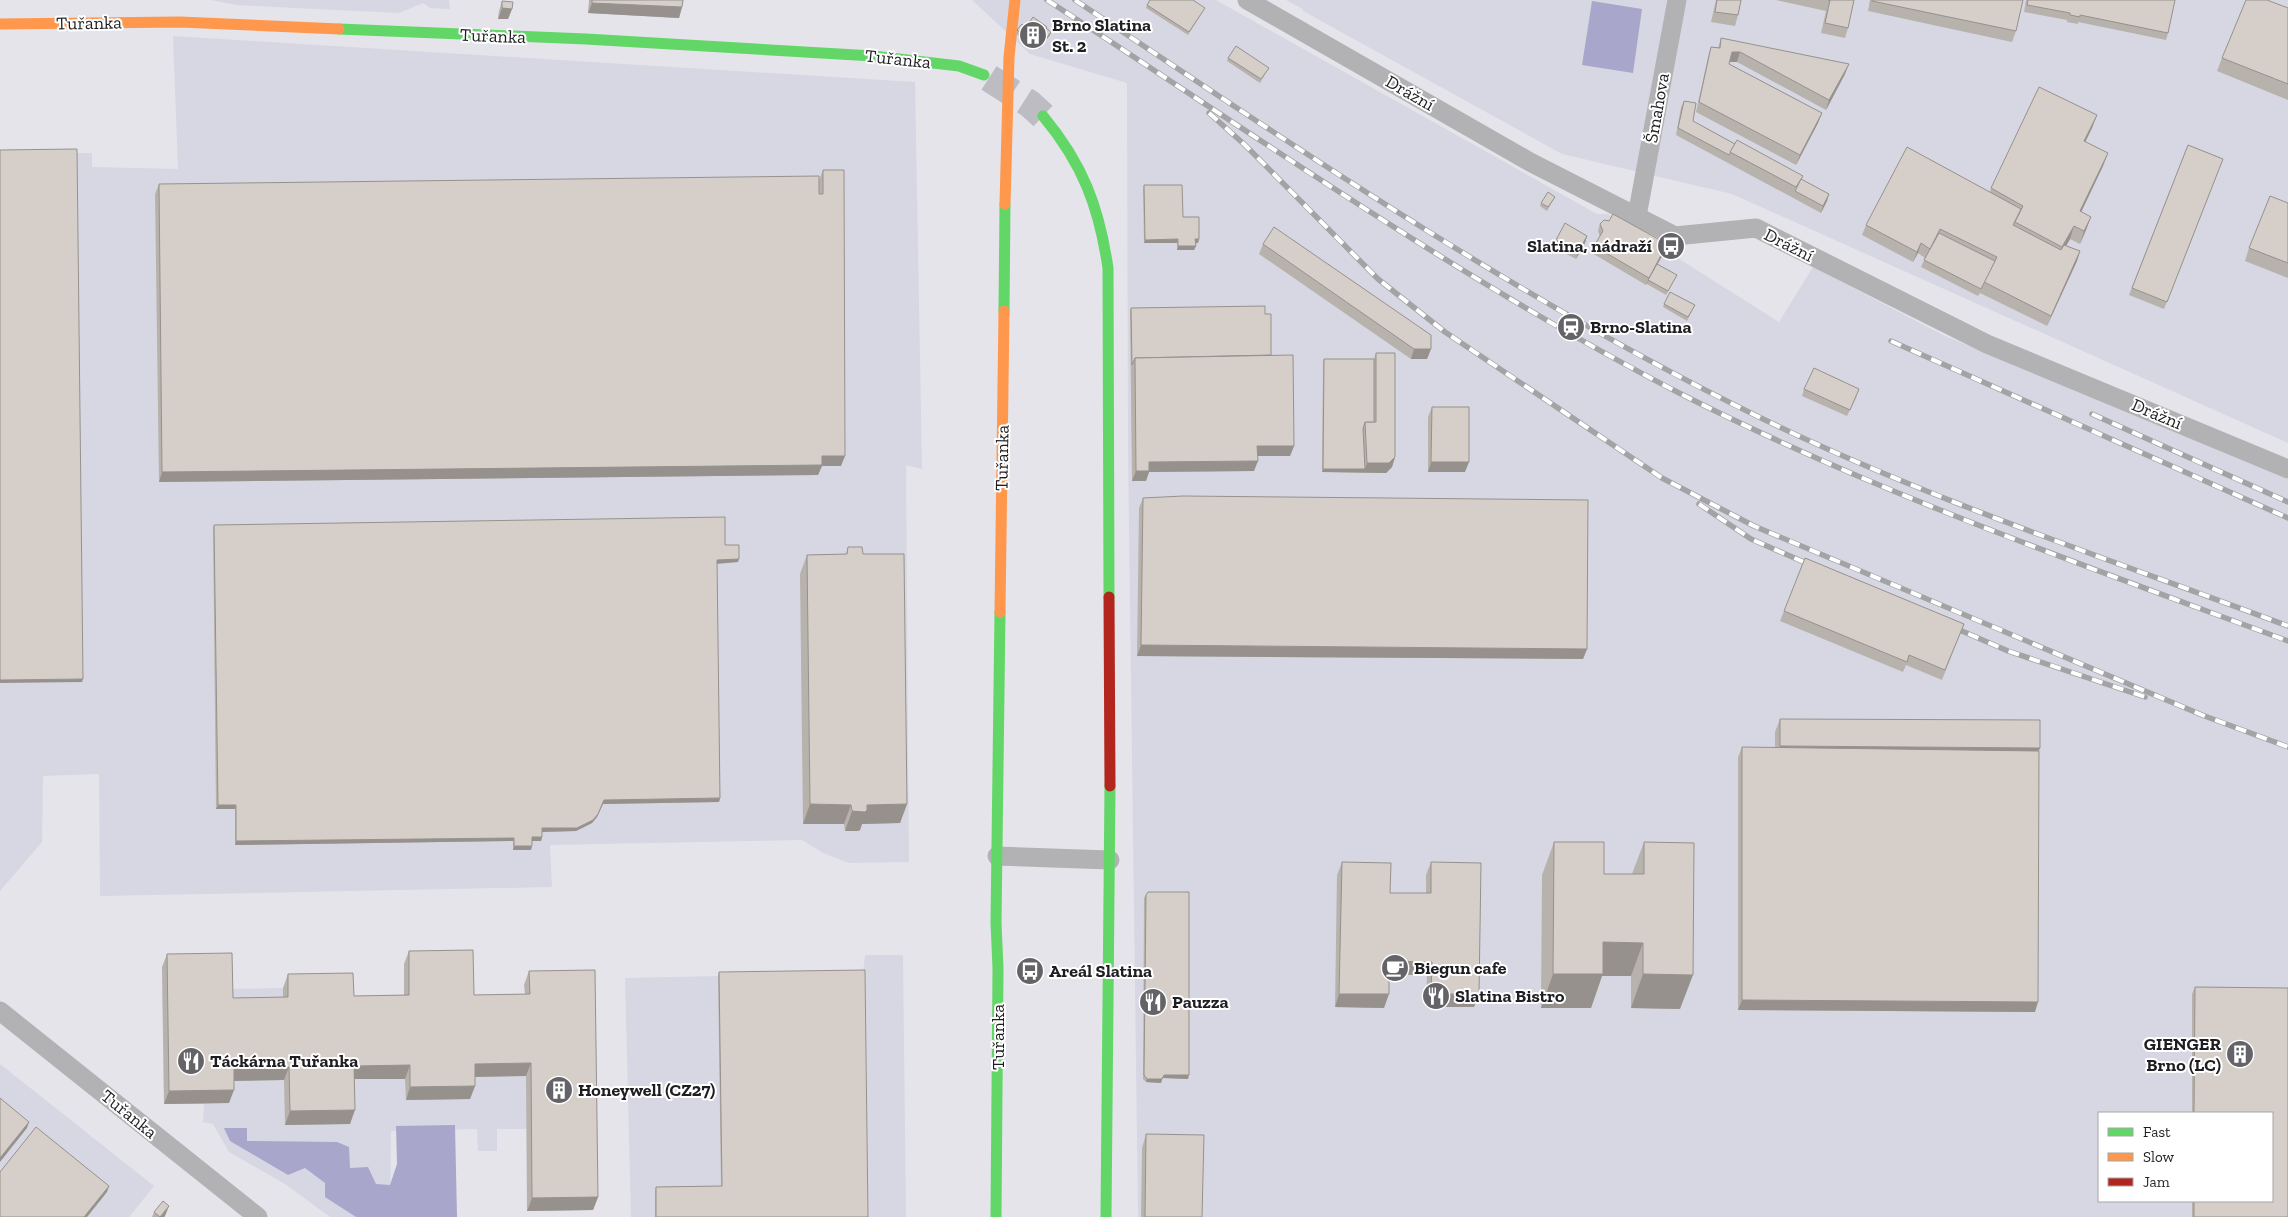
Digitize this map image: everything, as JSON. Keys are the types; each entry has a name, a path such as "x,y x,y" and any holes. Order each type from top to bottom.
{"street":[{"name":"Tuřanka","path":"996,1217 997,856 1005,204 1009,57 1016,0"},
{"name":"Drážní","path":"1248,0 1530,162 1675,236 1756,228 1987,344 2288,469"},
{"name":"Šmahova","path":"1637,216 1677,0"},
{"name":"Tuřanka","path":"0,24 180,22 586,39 881,56 959,66 984,76"},
{"path":"1043,116 1075,157 1092,191 1104,230 1108,268 1110,860 1106,1217"},
{"path":"997,856 1110,860"},
{"name":"Tuřanka","path":"0,1011 258,1217"}],"shaded area":[{"path":"211,0 449,0 450,9 430,8 423,3 399,13 236,5"},
{"path":"972,0 1216,0 1597,214 1608,214 1779,322 1813,267 1943,335 2288,479 2288,1217 1138,1217 1128,450 1127,83 1030,54"},
{"path":"1286,0 2288,0 2288,443 1732,194 1562,154"},
{"path":"173,36 915,82 922,469 906,465 909,862 849,863 823,853 802,840 550,845 552,887 100,896 99,774 43,776 42,842 0,891 0,153 92,153 92,167 178,169"},
{"path":"865,955 903,955 906,1217 631,1217 625,978 863,973"},
{"name":"Honeywell (CZ27)","path":"404,964 469,1008 527,1008 527,1129 497,1129 497,1151 478,1151 477,1129 391,1131 390,1217 330,1217 285,1184 229,1152 213,1124 203,1122 204,1104 164,1104 162,967 227,966 228,989 283,988 349,1009 404,1008"},
{"path":"0,1064 154,1186 129,1217 0,1217"}],"water":[{"path":"1592,1 1642,9 1633,73 1582,65"},
{"path":"455,1125 457,1217 356,1217 325,1197 325,1183 305,1168 288,1175 230,1141 224,1128 247,1128 247,1141 337,1142 349,1147 350,1168 368,1167 376,1184 390,1185 397,1164 396,1126"}],"building":[{"path":"592,0 683,0 682,7 592,3"},
{"path":"1150,0 1193,0 1205,8 1189,32 1147,5"},
{"path":"1717,0 1741,0 1738,15 1715,12"},
{"path":"1830,0 1854,0 1848,28 1825,23"},
{"path":"1872,0 2023,0 2016,31"},
{"path":"2028,0 2175,0 2168,33 2027,5"},
{"path":"2246,0 2267,0 2288,8 2288,84 2222,58"},
{"path":"502,1 513,2 512,9 502,8"},
{"name":"Brno Slatina St. 2","path":"1033,17 1051,32 1040,46 1017,30 1022,24 1026,27"},
{"path":"1721,38 1849,64 1829,100 1740,52 1732,52 1729,64 1822,113 1800,155 1699,102 1711,47 1720,48"},
{"path":"1236,46 1269,68 1261,79 1228,58"},
{"path":"2039,87 2097,115 2084,141 2108,153 2080,211 2091,217 2084,231 2074,226 2062,247 2015,222 2023,206 1991,188"},
{"path":"1684,101 1696,103 1693,121 1735,144 1729,155 1678,128"},
{"path":"1737,140 1803,176 1796,187 1730,152"},
{"path":"2188,145 2223,159 2167,302 2132,288"},
{"path":"1907,147 2021,209 2013,225 2061,250 2064,245 2080,251 2051,316 1984,282 1997,257 1940,229 1930,249 1921,243 1917,252 1866,225"},
{"path":"77,149 83,679 0,680 0,150"},
{"path":"823,170 844,170 845,456 822,456 822,465 162,472 159,184 819,176 819,194 823,194"},
{"path":"1801,179 1829,194 1823,206 1795,191"},
{"path":"1144,185 1182,185 1183,217 1199,217 1199,239 1195,239 1196,246 1178,246 1178,239 1145,240"},
{"path":"1548,192 1555,197 1548,207 1541,203"},
{"path":"2270,196 2288,203 2288,263 2249,248"},
{"path":"1613,214 1667,244 1649,278 1594,246 1603,231 1600,224 1604,220 1609,221"},
{"path":"1565,223 1587,236 1578,252 1556,240"},
{"path":"1274,227 1431,335 1431,349 1414,349 1263,244"},
{"path":"1939,233 1995,261 1981,289 1924,260"},
{"path":"1657,264 1677,275 1668,291 1648,280"},
{"path":"1670,292 1695,305 1688,317 1664,304"},
{"path":"1265,306 1265,314 1271,314 1271,355 1135,358 1132,365 1131,308"},
{"path":"1376,353 1395,353 1395,457 1389,463 1367,463 1365,422 1376,422"},
{"path":"1293,355 1294,446 1257,446 1258,461 1149,462 1149,471 1136,471 1135,358"},
{"path":"1324,359 1374,359 1374,422 1365,422 1363,429 1365,469 1323,469"},
{"path":"1814,368 1859,389 1850,410 1804,389"},
{"path":"1432,407 1469,407 1469,462 1431,462"},
{"path":"1183,496 1588,500 1587,649 1141,645 1143,498"},
{"path":"725,517 725,545 739,545 739,559 717,560 720,798 604,800 593,820 577,828 542,828 542,837 532,837 532,846 514,846 514,838 236,841 236,805 218,805 214,525"},
{"path":"848,547 862,547 863,554 904,554 907,804 867,805 865,812 852,811 851,805 810,804 807,555 847,554"},
{"path":"1805,558 1964,624 1945,670 1909,655 1907,662 1784,611"},
{"path":"1780,719 2040,720 2040,748 1780,746"},
{"path":"1742,747 2039,751 2038,1002 1742,1000"},
{"path":"1554,842 1604,842 1604,874 1644,874 1644,842 1694,843 1693,975 1643,974 1643,943 1603,942 1603,974 1553,974"},
{"path":"1342,862 1391,863 1390,893 1431,893 1431,862 1481,863 1479,994 1431,994 1432,962 1389,961 1389,994 1339,994"},
{"path":"1148,892 1189,892 1189,1075 1164,1075 1162,1079 1147,1079 1144,1075 1146,895"},
{"name":"Honeywell (CZ27)","path":"473,950 474,995 530,994 529,971 595,970 598,1197 532,1198 531,1063 475,1064 475,1086 410,1087 410,1065 354,1066 355,1110 290,1111 289,1067 234,1067 234,1090 169,1091 167,954 232,953 233,998 288,997 288,974 353,973 354,996 409,995 409,951"},
{"path":"865,970 868,1217 656,1217 656,1187 722,1186 719,972"},
{"name":"GIENGER Brno (LC)","path":"2195,987 2288,988 2288,1217 2194,1217 2194,1202 2273,1202 2273,1112 2194,1112"},
{"path":"0,1098 29,1122 0,1158"},
{"path":"36,1127 109,1186 84,1217 0,1217 0,1172"},
{"path":"1146,1134 1204,1135 1202,1217 1145,1217"},
{"path":"163,1201 169,1206 160,1217 154,1212"}],"tunnel":[{"path":"989,78 1030,104 1043,116"}],"railway":[{"path":"1047,0 1438,255 1599,350 1681,394 1829,464 1905,496 2057,556 2288,641"},
{"path":"1075,0 1243,112 1412,221 1585,325 1673,373 1763,419 1892,477 2023,529 2288,626"},
{"path":"1209,113 1245,145 1378,279 1445,332 1662,478 1754,526 2202,715 2288,747"},
{"path":"1891,341 2288,518"},
{"path":"2092,414 2288,502"},
{"path":"1699,504 1751,539 1815,567"},
{"path":"1948,625 2008,651 2145,697"}],"traffic: fast":[{"path":"339,29 586,39 873,56 959,66 984,75"},
{"path":"1043,116 1069,151 1087,187 1100,225 1108,268 1109,597"},
{"path":"1004,311 1005,204"},
{"path":"996,1217 998,968 996,923 1000,612"},
{"path":"1106,1217 1110,786"}],"traffic: slow":[{"path":"1005,204 1009,57 1015,0"},
{"path":"0,24 180,22 339,29"},
{"path":"1000,612 1004,311"}],"traffic: jam":[{"path":"1109,597 1110,786"}],"place":[{"name":"Brno Slatina St. 2","path":"1033,35"},
{"name":"Slatina, nádraží","path":"1671,246"},
{"name":"Brno-Slatina","path":"1571,327"},
{"name":"Biegun cafe","path":"1395,968"},
{"name":"Areál Slatina","path":"1030,971"},
{"name":"Slatina Bistro","path":"1436,996"},
{"name":"Pauzza","path":"1153,1002"},
{"name":"GIENGER Brno (LC)","path":"2240,1054"},
{"name":"Táckárna Tuřanka","path":"191,1061"},
{"name":"Honeywell (CZ27)","path":"559,1090"}]}
